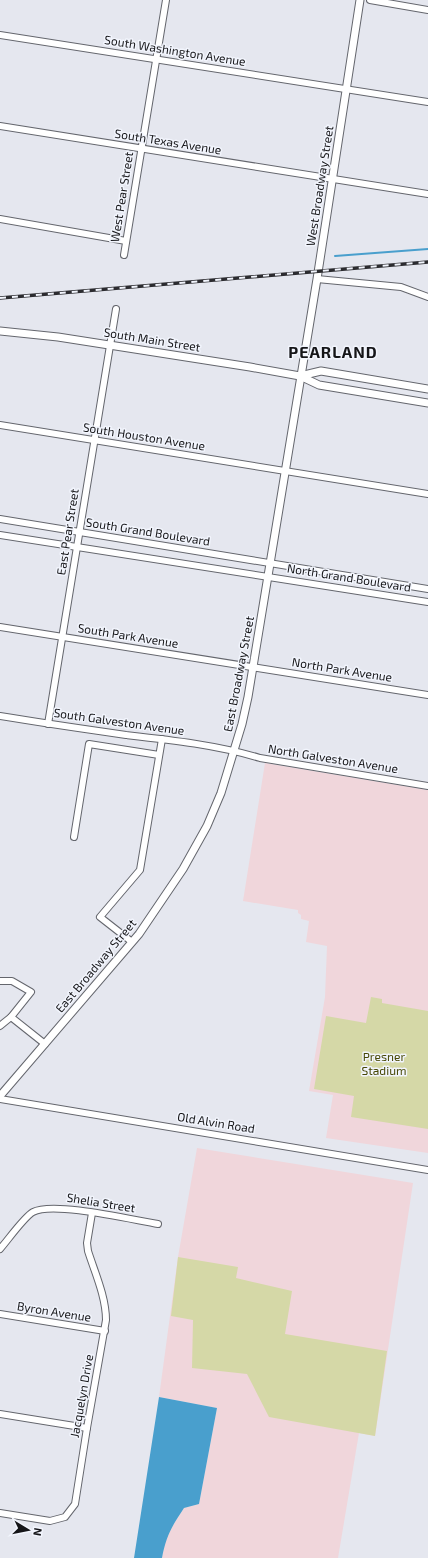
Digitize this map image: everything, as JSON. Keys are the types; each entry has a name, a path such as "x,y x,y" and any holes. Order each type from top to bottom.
{"main road":[{"name":"West Broadway Street","path":"300,376 317,279 360,0"},
{"name":"South Main Street","path":"0,332 41,334 300,376"},
{"path":"300,376 321,372 428,389"},
{"path":"300,376 319,385 428,403"},
{"name":"East Broadway Street","path":"0,1097 132,942 168,891 195,848 207,826 221,793 243,720 253,667 300,376"}],"street":[{"name":"West Pear Street","path":"124,255 166,0"},
{"path":"370,0 428,10"},
{"name":"South Washington Avenue","path":"0,35 428,102"},
{"name":"South Texas Avenue","path":"0,126 428,194"},
{"path":"0,219 126,241"},
{"path":"317,279 401,287 428,297"},
{"path":"110,345 116,308"},
{"name":"East Pear Street","path":"48,724 110,345"},
{"name":"South Houston Avenue","path":"0,425 428,494"},
{"name":"South Grand Boulevard","path":"0,519 269,564"},
{"path":"0,535 267,576"},
{"name":"North Grand Boulevard","path":"269,564 428,589"},
{"name":"North Grand Boulevard","path":"267,576 428,602"},
{"name":"South Park Avenue","path":"0,626 253,667"},
{"name":"North Park Avenue","path":"253,667 428,695"},
{"name":"South Galveston Avenue","path":"0,716 234,750"},
{"path":"132,942 100,917 140,870 162,739"},
{"path":"74,837 89,744 159,755"},
{"name":"North Galveston Avenue","path":"234,750 260,758 428,786"},
{"path":"0,981 12,980 31,992 11,1017 0,1026"},
{"path":"11,1017 45,1044"},
{"name":"Old Alvin Road","path":"0,1097 428,1170"},
{"name":"Shelia Street","path":"0,1249 30,1214 40,1209 59,1208 158,1224"},
{"name":"Jacquelyn Drive","path":"0,1513 50,1521 65,1517 76,1504 87,1428 105,1331 106,1311 87,1243 92,1213"},
{"name":"Byron Avenue","path":"0,1314 105,1331"},
{"path":"0,1414 87,1428"}],"shaded area":[{"path":"265,763 428,790 428,1153 326,1138 333,1095 309,1091 325,997 327,946 306,942 309,921 301,919 301,915 298,913 298,910 243,901"},
{"path":"197,1148 413,1183 375,1436 359,1433 338,1558 162,1558 165,1542 172,1527 184,1508 199,1504 217,1408 159,1397 178,1257"}],"green space":[{"name":"Presner Stadium","path":"371,997 382,999 382,1003 428,1011 428,1129 351,1117 354,1096 314,1089 326,1016 366,1023"},
{"path":"178,1257 238,1267 236,1278 292,1291 285,1334 387,1351 375,1436 269,1417 247,1374 192,1368 193,1320 171,1316"}],"water":[{"path":"159,1397 217,1408 199,1504 184,1508 176,1520 165,1543 162,1558 134,1558"}],"waterway":[{"path":"335,256 428,249"}],"railway":[{"path":"0,298 428,262"}],"district":[{"name":"PEARLAND","path":"333,352"}]}
